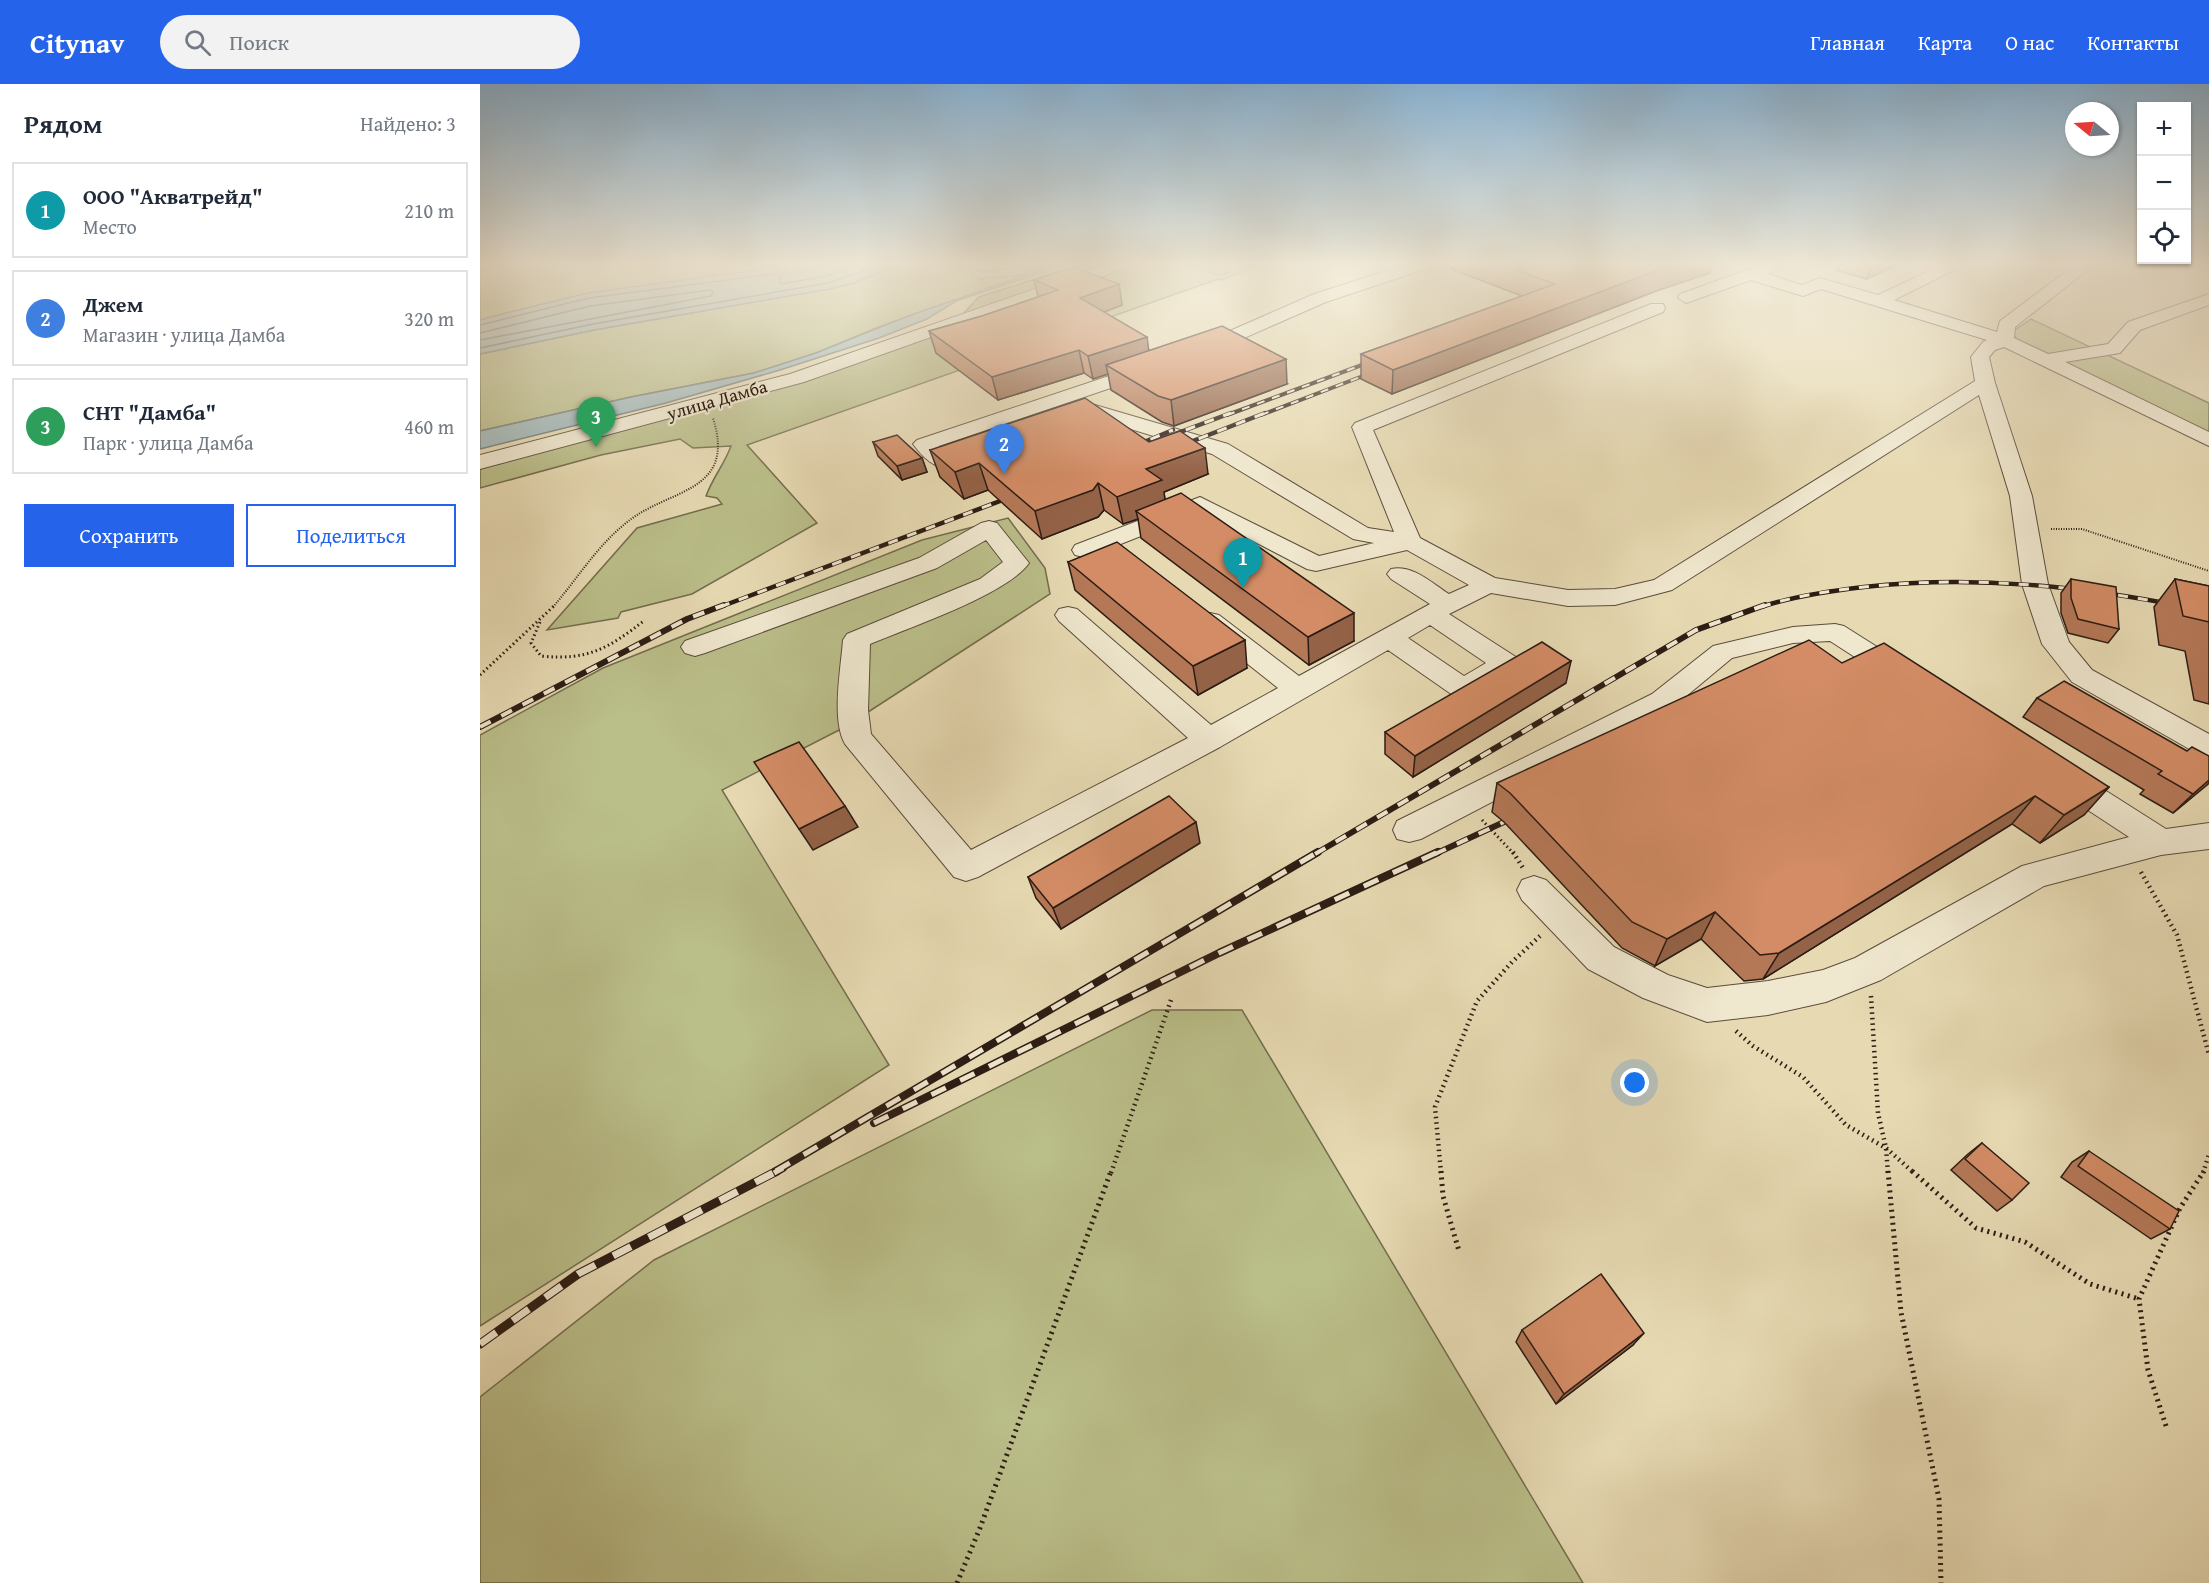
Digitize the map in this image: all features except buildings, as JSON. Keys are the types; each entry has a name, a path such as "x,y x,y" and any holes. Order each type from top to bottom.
{"street":[{"name":"улица Дамба","path":"480,462 798,378 921,335"},
{"path":"988,448 946,463 924,444 1203,351 1238,335"},
{"path":"1410,542 1362,427 1590,335"},
{"path":"1988,335 2005,340 2209,440"},
{"path":"2005,335 2005,340"},
{"path":"2046,360 2114,348 2126,335"},
{"path":"2005,340 1989,346 1980,357 1985,383 2021,496 2036,584 2056,644 2082,676 2209,747"},
{"path":"1053,426 1095,411 1220,449 1360,534 1410,542 1488,585 1568,598 1615,597 1663,585 1985,383"},
{"path":"1084,550 1200,504 1316,564 1410,542"},
{"path":"695,647 928,563 989,528 1017,563 989,584 857,640 853,710 856,737 966,868 1209,740 1439,609 1488,585"},
{"path":"1389,638 1464,689 1506,663 1400,574"},
{"path":"1186,602 1298,690"},
{"path":"1068,615 1209,740"},
{"path":"1409,831 1662,701 1723,652 1793,635 1835,632 1924,689"},
{"path":"2032,759 2145,846"},
{"path":"1534,890 1601,958 1656,987 1707,1005 1768,998 1826,986 1868,969 2034,875 2145,846 2209,836"}],"path":[{"path":"480,675 541,620 621,527 638,513 681,495 700,482 714,468 719,448 716,426 708,403"},
{"path":"2028,538 2054,528 2082,529 2209,571"},
{"path":"541,620 531,643 541,657 567,660 595,654 620,640 645,620"},
{"path":"1464,802 1519,859 1534,890"},
{"path":"2145,846 2177,935 2209,1055"},
{"path":"1459,1251 1443,1196 1436,1107 1478,1001 1512,962 1561,917"},
{"path":"1868,969 1878,1113 1886,1148 1901,1312 1939,1499 1941,1583"},
{"path":"957,1583 988,1506 1128,1126 1171,1000"},
{"path":"1707,1005 1753,1046 1803,1077 1846,1125 1886,1148 1976,1228 2025,1242 2090,1284 2139,1299"},
{"path":"2166,1426 2148,1370 2139,1299 2180,1208 2203,1173 2209,1154"}],"green space":[{"path":"570,335 860,335 816,353 754,373 631,397 480,431 480,354"},
{"path":"933,335 1059,335 747,445 817,523 692,594 621,612 618,618 547,630 637,528 722,504 717,498 706,496 731,446 693,448 680,439 601,455 480,488 480,465 730,402"},
{"path":"2014,335 2065,335 2209,403 2209,436 2019,343"},
{"path":"1008,518 1045,568 1050,594 845,727 722,790 889,1065 480,1326 480,735 603,668 922,540"},
{"path":"1152,1010 1242,1010 1583,1583 480,1583 480,1397 654,1260"}],"water":[{"path":"480,335 570,335 480,354"},
{"path":"861,335 887,335 780,370 666,403 480,449 480,431 631,397 754,373 816,353"}],"railway":[{"path":"1227,415 1378,359"},
{"path":"1261,415 1376,371"},
{"path":"1167,437 1231,413"},
{"path":"1180,446 1265,413"},
{"path":"1132,447 1173,430"},
{"path":"720,607 1016,495"},
{"path":"1761,607 1838,590 1945,582 2066,588 2186,607"},
{"path":"480,727 687,619 724,605"},
{"path":"1315,854 1696,630 1765,605"},
{"path":"2178,605 2209,611"},
{"path":"1435,854 1504,822"},
{"path":"776,1171 1318,852"},
{"path":"874,1123 1219,953 1438,852"},
{"path":"774,1173 783,1168"},
{"path":"480,1344 578,1274 777,1171"}],"place":[{"name":"СНТ \"Дамба\"","path":"596,447"},
{"name":"Джем","path":"1004,474"},
{"name":"ООО \"Акватрейд\"","path":"1243,588"}]}
